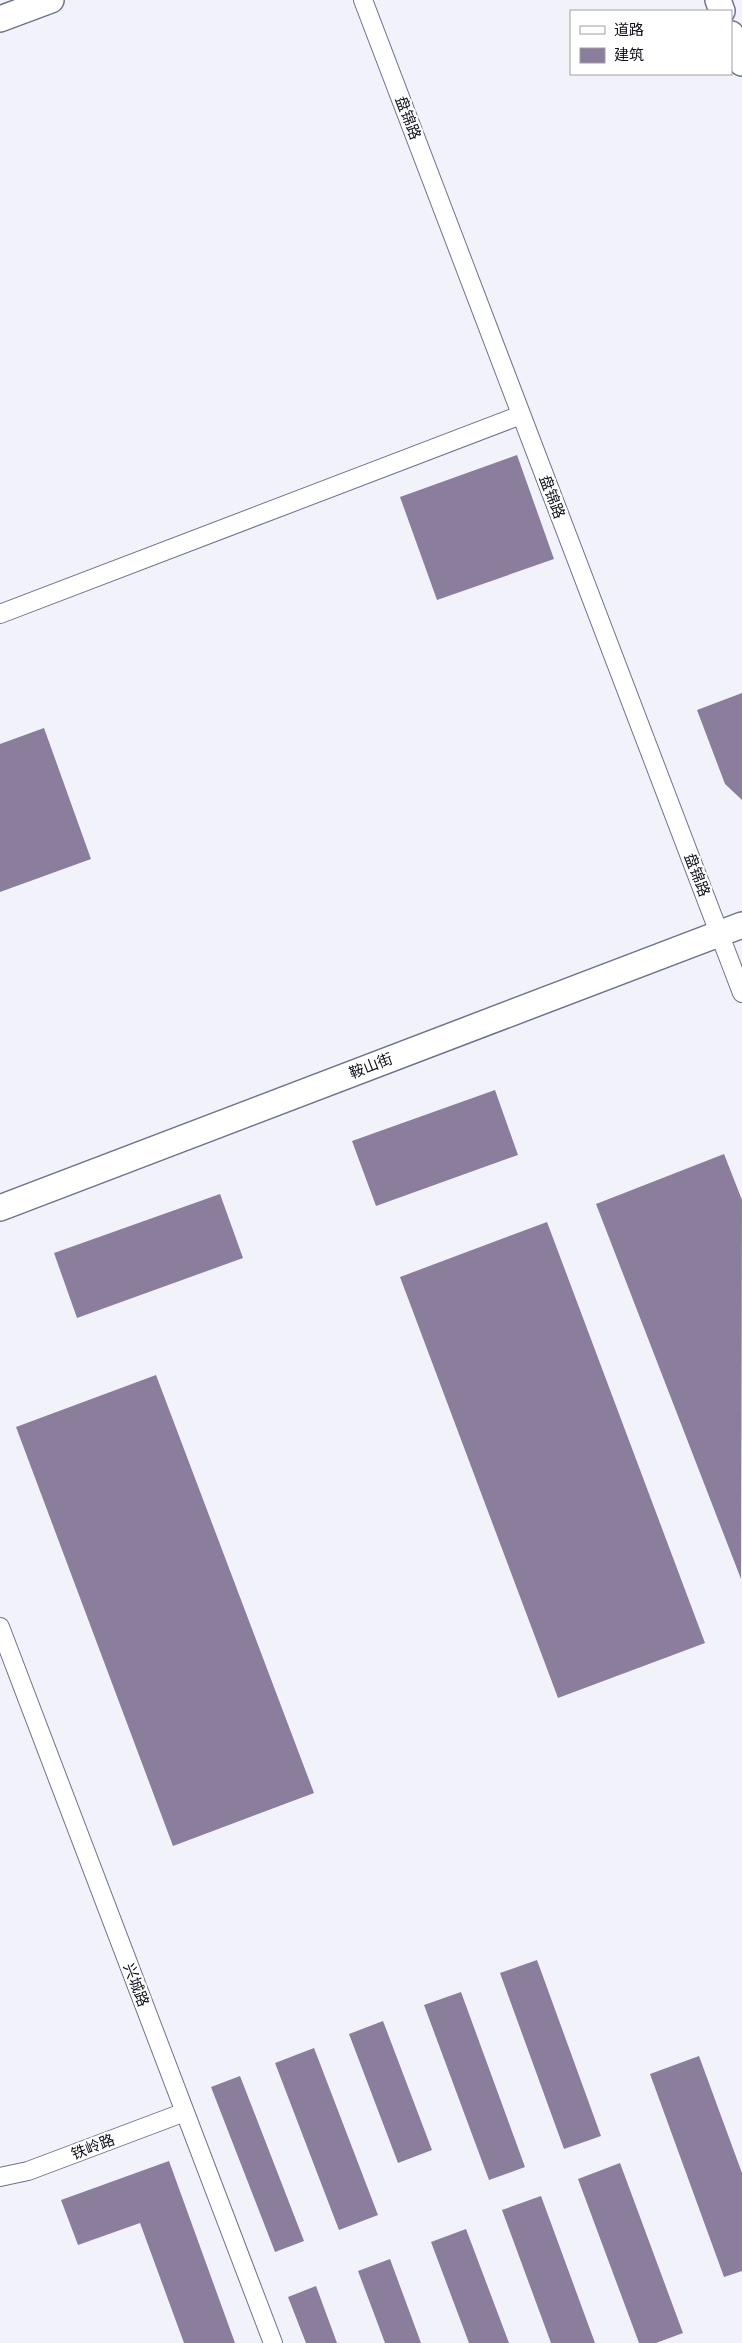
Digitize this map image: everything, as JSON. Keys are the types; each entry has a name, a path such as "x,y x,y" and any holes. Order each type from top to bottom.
{"street":[{"path":"0,19 50,0"},
{"name":"盘锦路","path":"363,0 742,993"},
{"path":"732,37 742,63"},
{"path":"0,614 521,415"},
{"name":"鞍山街","path":"0,1208 716,926 742,907"},
{"name":"鞍山街","path":"0,1190 716,926 742,925"},
{"name":"兴城路","path":"0,1627 273,2343"},
{"name":"铁岭路","path":"0,2177 28,2171 185,2112"}],"building":[{"path":"517,455 554,559 437,600 400,497"},
{"path":"742,693 742,800 725,784 697,710"},
{"path":"44,728 91,859 0,892 0,744"},
{"path":"495,1090 518,1155 376,1206 352,1141"},
{"path":"724,1154 742,1200 741,1579 596,1204"},
{"path":"220,1194 243,1258 77,1318 54,1253"},
{"path":"547,1222 705,1643 558,1698 400,1277"},
{"path":"156,1375 314,1793 173,1846 16,1427"},
{"path":"537,1960 601,2136 564,2149 500,1973"},
{"path":"461,1992 525,2167 489,2180 424,2005"},
{"path":"383,2021 432,2150 398,2163 349,2034"},
{"path":"314,2048 378,2215 339,2230 275,2063"},
{"path":"699,2056 742,2173 742,2271 724,2277 650,2074"},
{"path":"240,2076 304,2241 275,2252 211,2087"},
{"path":"169,2161 235,2343 184,2343 140,2223 78,2245 61,2200"},
{"path":"620,2163 683,2333 656,2343 639,2343 578,2179"},
{"path":"541,2196 595,2343 551,2343 502,2210"},
{"path":"466,2229 509,2343 469,2343 431,2242"},
{"path":"390,2259 421,2343 385,2343 358,2271"},
{"path":"316,2286 337,2343 306,2343 288,2297"}]}
